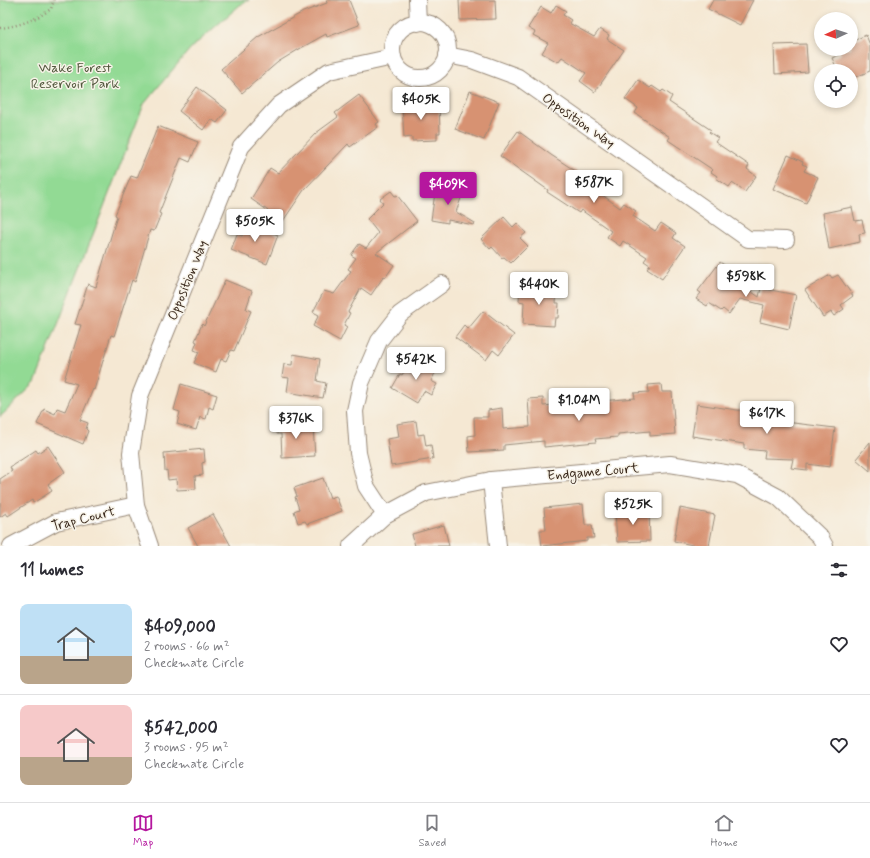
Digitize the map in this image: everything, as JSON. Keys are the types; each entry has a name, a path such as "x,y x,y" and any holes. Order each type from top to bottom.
{"street":[{"path":"417,0 418,22"},
{"path":"418,22 427,23 442,33 446,41 448,56 442,67 436,73 419,78 410,77 402,72 396,65 392,49 397,34 407,26 418,22"},
{"name":"Opposition Way","path":"448,56 472,60 518,77 748,239 786,240"},
{"name":"Opposition Way","path":"150,546 136,505 131,452 140,396 241,147 279,105 329,71 393,57"},
{"path":"385,515 366,486 358,453 355,411 361,382 378,341 400,314 442,284"},
{"name":"Endgame Court","path":"351,546 385,515 426,493 492,480 670,464 737,475 778,497 820,537 825,546"},
{"path":"492,480 498,546"},
{"name":"Trap Court","path":"11,546 56,522 136,505"}],"path":[{"path":"0,28 21,25 37,18 51,9 54,0"}],"green space":[{"name":"Wake Forest Reservoir Park","path":"0,0 249,0 240,5 190,49 144,104 35,383 0,417"}],"building":[{"path":"326,0 349,0 359,25 327,37 326,34 301,48 278,62 242,93 221,69 258,37 303,12 327,3"},
{"path":"459,0 495,0 496,19 460,20"},
{"path":"713,0 753,0 740,25 708,9"},
{"path":"556,5 566,11 563,15 571,20 569,23 594,37 600,29 609,35 607,39 624,50 595,92 580,81 586,73 562,57 558,62 542,53 548,43 533,35 535,32 528,28 541,7 551,13"},
{"path":"866,35 870,45 870,71 858,76 858,64 835,64 832,58 836,56 858,56 858,39"},
{"path":"806,44 808,72 775,74 774,45"},
{"path":"638,80 650,88 652,86 661,92 663,90 672,96 669,102 711,130 709,132 718,138 715,142 749,165 747,169 756,176 745,192 732,183 729,187 716,178 717,176 711,172 713,170 668,140 670,137 635,113 638,108 625,99"},
{"path":"197,87 227,110 217,123 211,119 203,130 179,111"},
{"path":"470,91 499,102 484,140 455,129"},
{"path":"359,95 379,122 376,124 378,127 350,147 348,144 304,190 283,221 251,199 270,168 278,173 316,133 338,117 335,113"},
{"path":"439,103 440,133 437,133 437,140 412,141 412,137 404,138 402,104"},
{"path":"158,126 198,142 190,162 181,158 159,213 161,214 154,231 150,230 135,282 132,280 114,336 111,335 94,390 93,389 80,420 88,423 86,429 88,431 83,444 37,424 44,409 55,414 57,408 65,411 77,384 64,380 81,325 75,324 88,284 96,287 117,216 115,215 131,176 137,178"},
{"path":"518,131 597,185 594,189 620,208 624,203 636,211 633,216 655,231 661,223 676,233 673,238 685,246 662,279 647,269 650,265 644,261 647,257 623,241 620,246 607,237 611,231 581,210 579,213 547,192 548,190 500,156"},
{"path":"788,155 803,162 802,164 807,166 804,171 818,177 806,203 773,189"},
{"path":"436,186 464,190 456,212 475,223 474,225 448,220 448,223 431,220"},
{"path":"391,191 395,196 397,195 417,221 376,253 394,265 385,278 384,276 371,295 361,288 348,312 350,313 344,325 347,327 340,341 313,326 319,315 313,312 324,291 334,294 351,271 348,269 356,258 351,255 359,244 366,248 378,233 367,219 383,203 380,199"},
{"path":"852,207 855,221 862,220 865,233 859,234 860,242 829,249 823,213"},
{"path":"504,217 513,227 517,223 526,233 520,238 528,246 511,263 504,257 502,258 492,247 490,249 481,239"},
{"path":"248,223 278,235 267,264 231,250 237,234 242,236"},
{"path":"720,262 731,270 728,275 759,297 761,288 796,295 789,329 760,322 764,305 740,299 729,314 723,309 721,311 709,303 707,306 696,299 701,293 698,291"},
{"path":"830,275 832,278 838,275 853,296 841,305 844,309 834,316 831,312 823,317 805,290"},
{"path":"225,280 252,291 246,309 251,311 234,351 231,350 226,361 221,359 216,372 194,363 199,352 194,350 197,342 195,341 202,324 204,326"},
{"path":"520,286 557,289 556,303 559,303 558,318 555,318 554,326 523,324 524,302 519,301"},
{"path":"483,311 514,335 499,355 493,350 486,360 455,337 464,325 468,329"},
{"path":"293,354 320,359 317,381 326,383 323,398 287,392 289,378 282,377 284,364 292,365"},
{"path":"413,357 436,371 431,381 437,384 431,395 424,391 417,403 392,388 400,374 402,375"},
{"path":"181,384 217,395 213,409 209,407 206,419 200,417 196,430 177,424 180,412 174,410"},
{"path":"661,384 662,392 672,392 675,434 650,436 650,431 618,434 618,437 595,439 596,442 544,447 544,441 504,445 504,450 469,452 468,436 475,435 474,417 488,417 488,410 502,408 503,429 530,427 528,399 543,398 543,406 635,398 634,393 649,392 648,385"},
{"path":"697,404 737,410 786,413 785,422 835,428 830,467 807,464 807,470 791,468 793,459 764,458 765,451 744,449 744,444 692,436"},
{"path":"416,421 418,435 424,434 426,446 431,445 433,459 391,466 387,439 399,437 397,424"},
{"path":"297,422 297,428 313,427 315,456 282,458 281,434 277,434 277,423"},
{"path":"870,442 870,471 856,459"},
{"path":"48,446 65,472 48,484 52,491 33,503 32,500 8,516 6,513 0,517 0,479 12,471 10,467 36,450 38,453"},
{"path":"204,449 205,462 202,463 203,475 195,476 196,489 177,490 176,479 168,480 167,470 165,471 164,453"},
{"path":"323,478 330,498 336,496 342,511 307,524 305,521 298,523 294,511 299,509 294,488"},
{"path":"583,504 585,525 592,525 594,538 587,538 587,541 542,546 540,530 546,530 544,508"},
{"path":"680,508 715,515 709,546 697,546 674,541"},
{"path":"649,509 650,541 617,542 615,511"},
{"path":"213,514 231,546 198,546 188,528"},
{"path":"444,525 449,546 415,546 412,534"}]}
